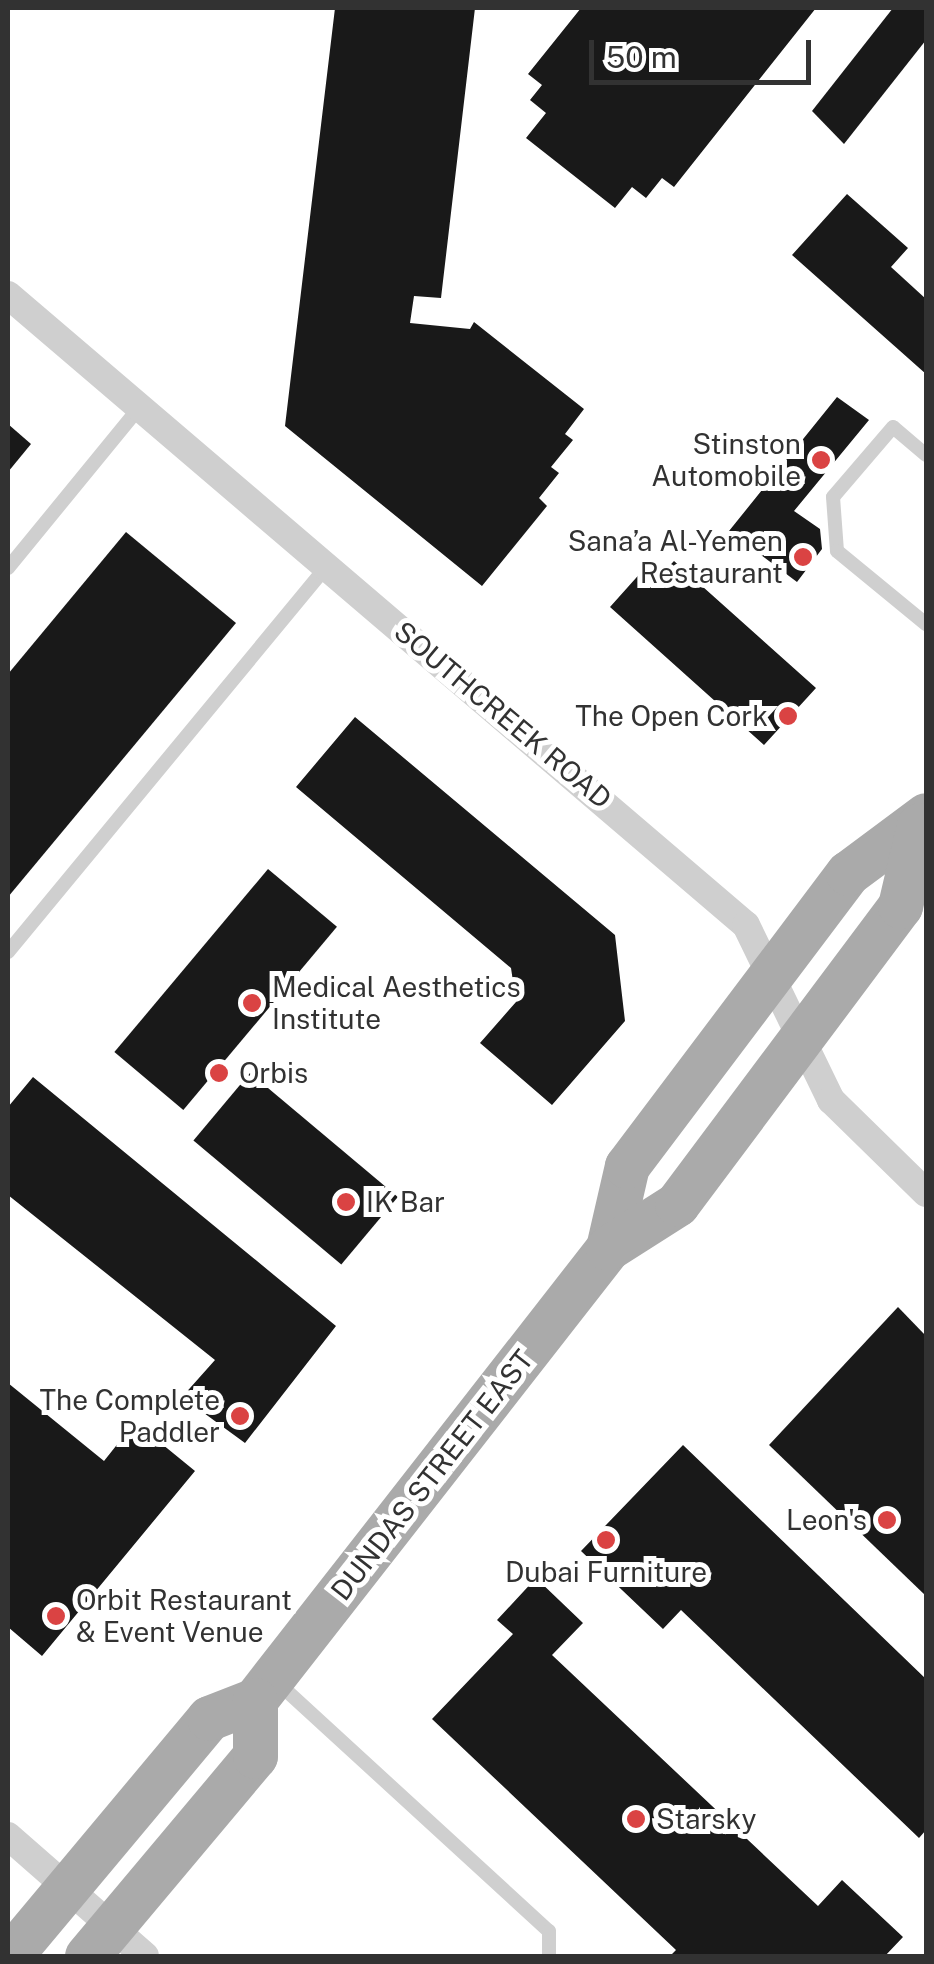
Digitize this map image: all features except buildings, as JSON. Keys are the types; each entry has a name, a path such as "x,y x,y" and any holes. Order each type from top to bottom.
{"main road":[{"name":"DUNDAS STREET EAST","path":"608,1248 627,1166 848,874 923,820"},
{"name":"DUNDAS STREET EAST","path":"10,1956 209,1718 264,1689 608,1248 677,1204 900,906 923,820"},
{"path":"115,1947 254,1756 264,1689"}],"street":[{"name":"SOUTHCREEK ROAD","path":"8,295 746,925 831,1100 926,1193"},
{"path":"8,1836 66,1888 115,1947"}],"lane":[{"path":"8,568 140,407"},
{"path":"926,455 893,428 832,497 837,551 926,624"},
{"path":"8,952 327,566"},
{"path":"264,1689 549,1931 549,1956"}],"place":[{"name":"Stinston Automobile","path":"821,460"},
{"name":"Sana’a Al-Yemen Restaurant","path":"803,557"},
{"name":"The Open Cork","path":"788,716"},
{"name":"Medical Aesthetics Institute","path":"252,1003"},
{"name":"Orbis","path":"219,1073"},
{"name":"IK Bar","path":"346,1202"},
{"name":"The Complete Paddler","path":"240,1416"},
{"name":"Leon's","path":"887,1520"},
{"name":"Dubai Furniture","path":"606,1540"},
{"name":"Orbit Restaurant & Event Venue","path":"56,1616"},
{"name":"Starsky","path":"636,1819"}]}
